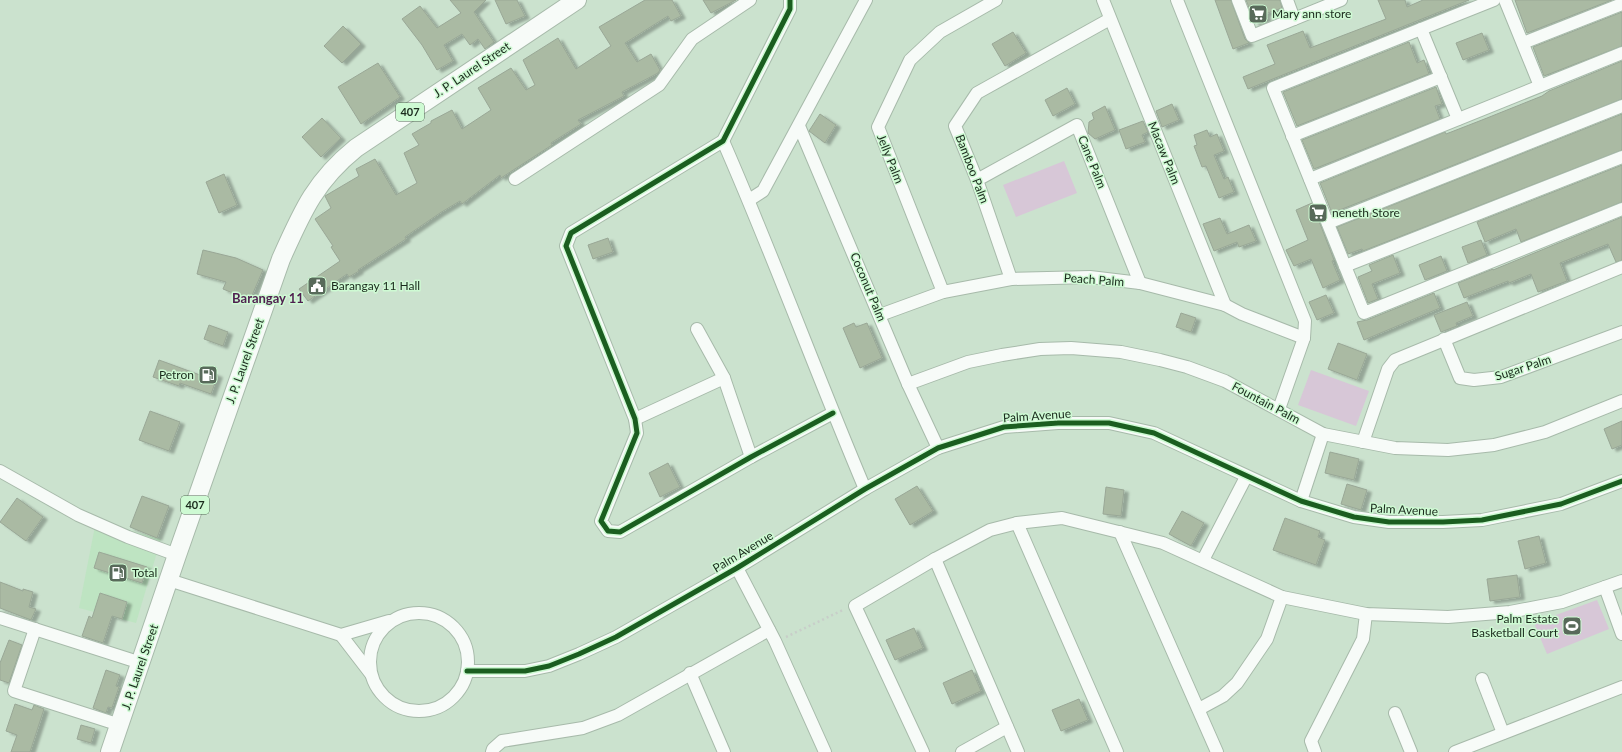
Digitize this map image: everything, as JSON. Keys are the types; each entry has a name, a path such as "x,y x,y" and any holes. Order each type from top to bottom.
{"main road":[{"name":"J. P. Laurel Street","path":"110,752 177,555 282,259 300,215 320,183 333,168 356,148 576,0"}],"street":[{"path":"515,179 659,85 692,39 750,0"},
{"path":"790,0 790,9 723,141 571,233 566,246 635,419 637,433 601,521 608,531 620,532 751,457 833,413"},
{"path":"749,200 764,190 866,0"},
{"name":"Jelly Palm","path":"943,292 878,127 910,60 940,32 996,0"},
{"name":"Macaw Palm","path":"1103,0 1225,305"},
{"path":"1177,0 1305,321 1304,338 1278,409"},
{"path":"1238,0 1252,36 1337,1"},
{"path":"1287,0 1294,19"},
{"path":"1494,0 1273,88 1364,312 1622,210"},
{"path":"1505,0 1540,86"},
{"path":"1523,43 1622,4"},
{"name":"Bamboo Palm","path":"1011,279 977,180 955,126 977,93 1110,19"},
{"path":"1422,29 1458,119"},
{"path":"1310,179 1622,53"},
{"path":"1292,136 1441,76"},
{"path":"1328,223 1622,106"},
{"name":"Cane Palm","path":"977,180 1077,125 1140,283"},
{"name":"Coconut Palm","path":"799,126 908,384 938,448"},
{"path":"723,141 749,200 833,413 865,489"},
{"path":"1345,266 1622,157"},
{"path":"1363,442 1388,369 1395,360 1622,267"},
{"name":"Peach Palm","path":"880,316 943,292 1011,279 1090,277 1140,283 1225,305 1242,314 1304,338"},
{"path":"697,329 724,378 751,457"},
{"name":"Sugar Palm","path":"1444,340 1460,378 1474,380 1501,377 1622,332"},
{"name":"Fountain Palm","path":"908,384 940,371 975,360 1040,349 1071,348 1121,352 1187,367 1225,381 1323,434 1395,448 1448,450 1494,445 1545,432 1622,401"},
{"path":"635,419 724,378"},
{"name":"Palm Avenue","path":"467,670 525,671 549,666 579,654 616,637 737,568 865,489 938,448 1004,427 1058,423 1109,423 1154,434 1301,501 1354,517 1389,522 1443,522 1474,520 1518,514 1561,504 1622,481"},
{"path":"1301,501 1323,434"},
{"path":"0,471 78,515 177,555"},
{"path":"1203,560 1246,477"},
{"path":"923,752 855,606 935,559 990,530 1017,523 1062,518 1120,532 1162,543 1282,596 1366,614 1448,617 1510,612 1562,602 1622,581"},
{"path":"1017,523 1117,752"},
{"path":"1120,532 1217,752"},
{"path":"935,559 1018,752"},
{"path":"737,568 775,641 825,752"},
{"path":"169,580 342,635 409,614 417,613 432,615 453,627 462,640 467,654 467,670 459,690 450,700 432,709 418,711 398,706 386,698 377,688 372,675 370,659 373,643 382,630 394,619"},
{"path":"1605,587 1622,634"},
{"path":"1199,709 1223,696 1237,682 1268,639 1282,596"},
{"path":"1315,752 1311,741 1363,639 1366,614"},
{"path":"0,618 141,663"},
{"path":"36,629 14,691 120,725"},
{"path":"492,752 493,749 502,741 583,728 618,715 768,630"},
{"path":"342,635 372,675"},
{"path":"690,674 724,752"},
{"path":"1482,679 1503,734"},
{"path":"1455,752 1622,687"},
{"path":"1395,713 1411,752"},
{"path":"962,752 1007,727"}],"path":[{"path":"775,641 798,633 839,612 855,606"}],"shaded area":[{"path":"1064,161 1077,193 1016,217 1003,185"},
{"path":"1311,370 1369,391 1356,426 1298,405"},
{"name":"Total","path":"96,521 161,539 136,623 79,608"},
{"name":"Palm Estate Basketball Court","path":"1597,600 1609,629 1547,654 1534,623"}],"building":[{"path":"450,0 486,0 474,12 494,42 485,49 478,39 470,45 462,34 444,45 453,61 437,70 422,45 402,19 420,6 437,28 461,13"},
{"path":"495,0 517,0 525,16 506,24"},
{"path":"645,0 672,0 681,16 671,21 668,16 625,43 637,62 651,54 660,70 658,73 622,92 624,96 578,120 581,124 551,143 552,145 501,178 500,175 462,204 460,201 440,213 405,237 406,239 358,270 359,271 349,277 347,274 308,301 299,289 340,261 331,247 333,246 315,219 331,208 325,196 359,176 356,169 375,159 396,195 417,183 404,153 419,145 412,134 431,123 431,121 452,110 462,129 491,110 478,88 511,68 526,90 535,85 523,60 558,38 576,69 611,46 599,27"},
{"path":"703,0 736,0 711,13"},
{"path":"1215,0 1231,0 1245,39 1249,43 1233,49"},
{"path":"1246,0 1280,0 1282,8 1265,14 1267,19 1255,23"},
{"path":"1378,0 1405,0 1407,7 1423,0 1469,0 1248,89 1243,77 1275,64 1267,45 1303,31 1310,48 1386,19"},
{"path":"1515,0 1612,0 1527,33"},
{"path":"1622,12 1622,46 1544,76 1533,47"},
{"path":"343,26 361,44 342,63 324,46"},
{"path":"1013,32 1026,53 1005,66 992,44"},
{"path":"1482,33 1489,50 1463,60 1456,43"},
{"path":"1409,42 1417,63 1424,60 1429,74 1297,126 1283,92"},
{"path":"1622,61 1622,99 1332,213 1320,183 1445,132 1446,134 1542,96 1549,91"},
{"path":"378,63 400,97 361,124 338,87"},
{"path":"1436,87 1442,104 1435,106 1440,119 1314,169 1302,140"},
{"path":"1067,88 1075,104 1053,116 1045,100"},
{"path":"1172,104 1179,120 1162,127 1156,111"},
{"path":"1105,106 1115,130 1095,139 1088,133 1089,122 1094,119 1092,113"},
{"path":"820,114 836,125 825,143 809,131"},
{"path":"1622,114 1622,150 1363,251 1362,249 1348,254 1337,227"},
{"path":"322,118 341,138 321,157 302,137"},
{"path":"1143,121 1148,132 1142,135 1145,142 1126,149 1119,130"},
{"path":"1207,130 1210,137 1217,134 1224,151 1214,155 1224,179 1228,177 1234,192 1219,198 1206,166 1202,167 1194,146 1197,145 1194,135"},
{"path":"1622,165 1622,202 1521,242 1516,229 1485,242 1477,222"},
{"path":"224,174 237,205 219,213 206,182"},
{"path":"1312,203 1340,280 1323,288 1311,259 1294,266 1286,250 1308,240 1296,210"},
{"path":"1622,217 1622,260 1616,262 1608,244 1560,263 1567,281 1538,292 1531,274 1464,298 1458,283"},
{"path":"1220,218 1227,234 1249,225 1256,241 1239,247 1237,242 1214,251 1203,224"},
{"path":"608,238 613,252 593,259 588,245"},
{"path":"1481,240 1487,255 1468,263 1462,247"},
{"path":"203,250 236,258 263,270 250,300 223,289 226,282 197,274"},
{"path":"1393,255 1400,273 1372,284 1378,299 1368,303 1358,277 1372,271 1369,265"},
{"path":"1441,256 1447,271 1425,280 1419,265"},
{"path":"1434,293 1440,308 1364,340 1357,322 1367,320"},
{"path":"1326,295 1334,313 1317,320 1309,302"},
{"path":"1467,302 1473,316 1456,323 1457,326 1441,332 1434,315"},
{"path":"1181,313 1196,318 1191,332 1176,327"},
{"path":"854,323 856,327 867,323 882,358 860,368 843,328"},
{"path":"209,325 228,332 223,346 204,339"},
{"path":"1338,343 1367,354 1357,380 1328,369"},
{"path":"159,360 200,375 201,369 218,375 211,394 180,383 179,386 153,377"},
{"path":"150,411 180,422 169,451 139,440"},
{"path":"1622,421 1622,445 1612,449 1604,429"},
{"path":"1330,452 1359,459 1354,480 1325,473"},
{"path":"668,463 680,487 660,497 649,473"},
{"path":"1347,484 1367,490 1361,510 1341,504"},
{"path":"917,486 933,511 910,525 895,499"},
{"path":"1106,487 1124,490 1121,516 1103,514"},
{"path":"142,496 169,506 157,538 130,527"},
{"path":"17,498 43,517 26,541 0,522"},
{"path":"1182,511 1204,523 1191,546 1169,534"},
{"path":"1285,518 1320,531 1318,537 1325,540 1316,565 1273,550"},
{"path":"1539,536 1546,563 1525,569 1518,541"},
{"path":"99,552 147,567 142,583 94,568"},
{"path":"1517,575 1520,597 1490,601 1487,579"},
{"path":"0,582 23,591 23,589 33,592 29,607 36,609 31,620 0,608"},
{"path":"100,593 127,602 122,619 112,616 103,643 82,636 89,616 92,618"},
{"path":"914,628 923,648 895,660 886,640"},
{"path":"9,640 22,645 9,683 0,680 0,663"},
{"path":"106,670 120,675 116,686 119,687 112,708 108,707 106,713 93,708"},
{"path":"972,670 981,691 952,704 943,683"},
{"path":"1079,699 1088,720 1061,731 1052,710"},
{"path":"15,704 32,710 34,705 44,709 30,752 11,752 17,735 6,731"},
{"path":"81,725 95,729 91,743 77,739"}],"cycle path":[{"path":"790,0 790,9 723,141 571,233 566,246 635,419 637,433 601,521 608,531 620,532 751,457 833,413"},
{"path":"467,671 525,671 549,666 579,654 616,637 737,568 865,489 938,448 1004,427 1058,423 1109,423 1154,433 1301,501 1354,517 1389,522 1482,520 1561,504 1622,481"}],"place":[{"name":"Mary ann store","path":"1258,14"},
{"name":"neneth Store","path":"1318,213"},
{"name":"Barangay 11 Hall","path":"317,286"},
{"name":"Petron","path":"208,375"},
{"name":"Total","path":"118,573"},
{"name":"Palm Estate Basketball Court","path":"1572,626"}],"district":[{"name":"Barangay 11","path":"268,298"}]}
